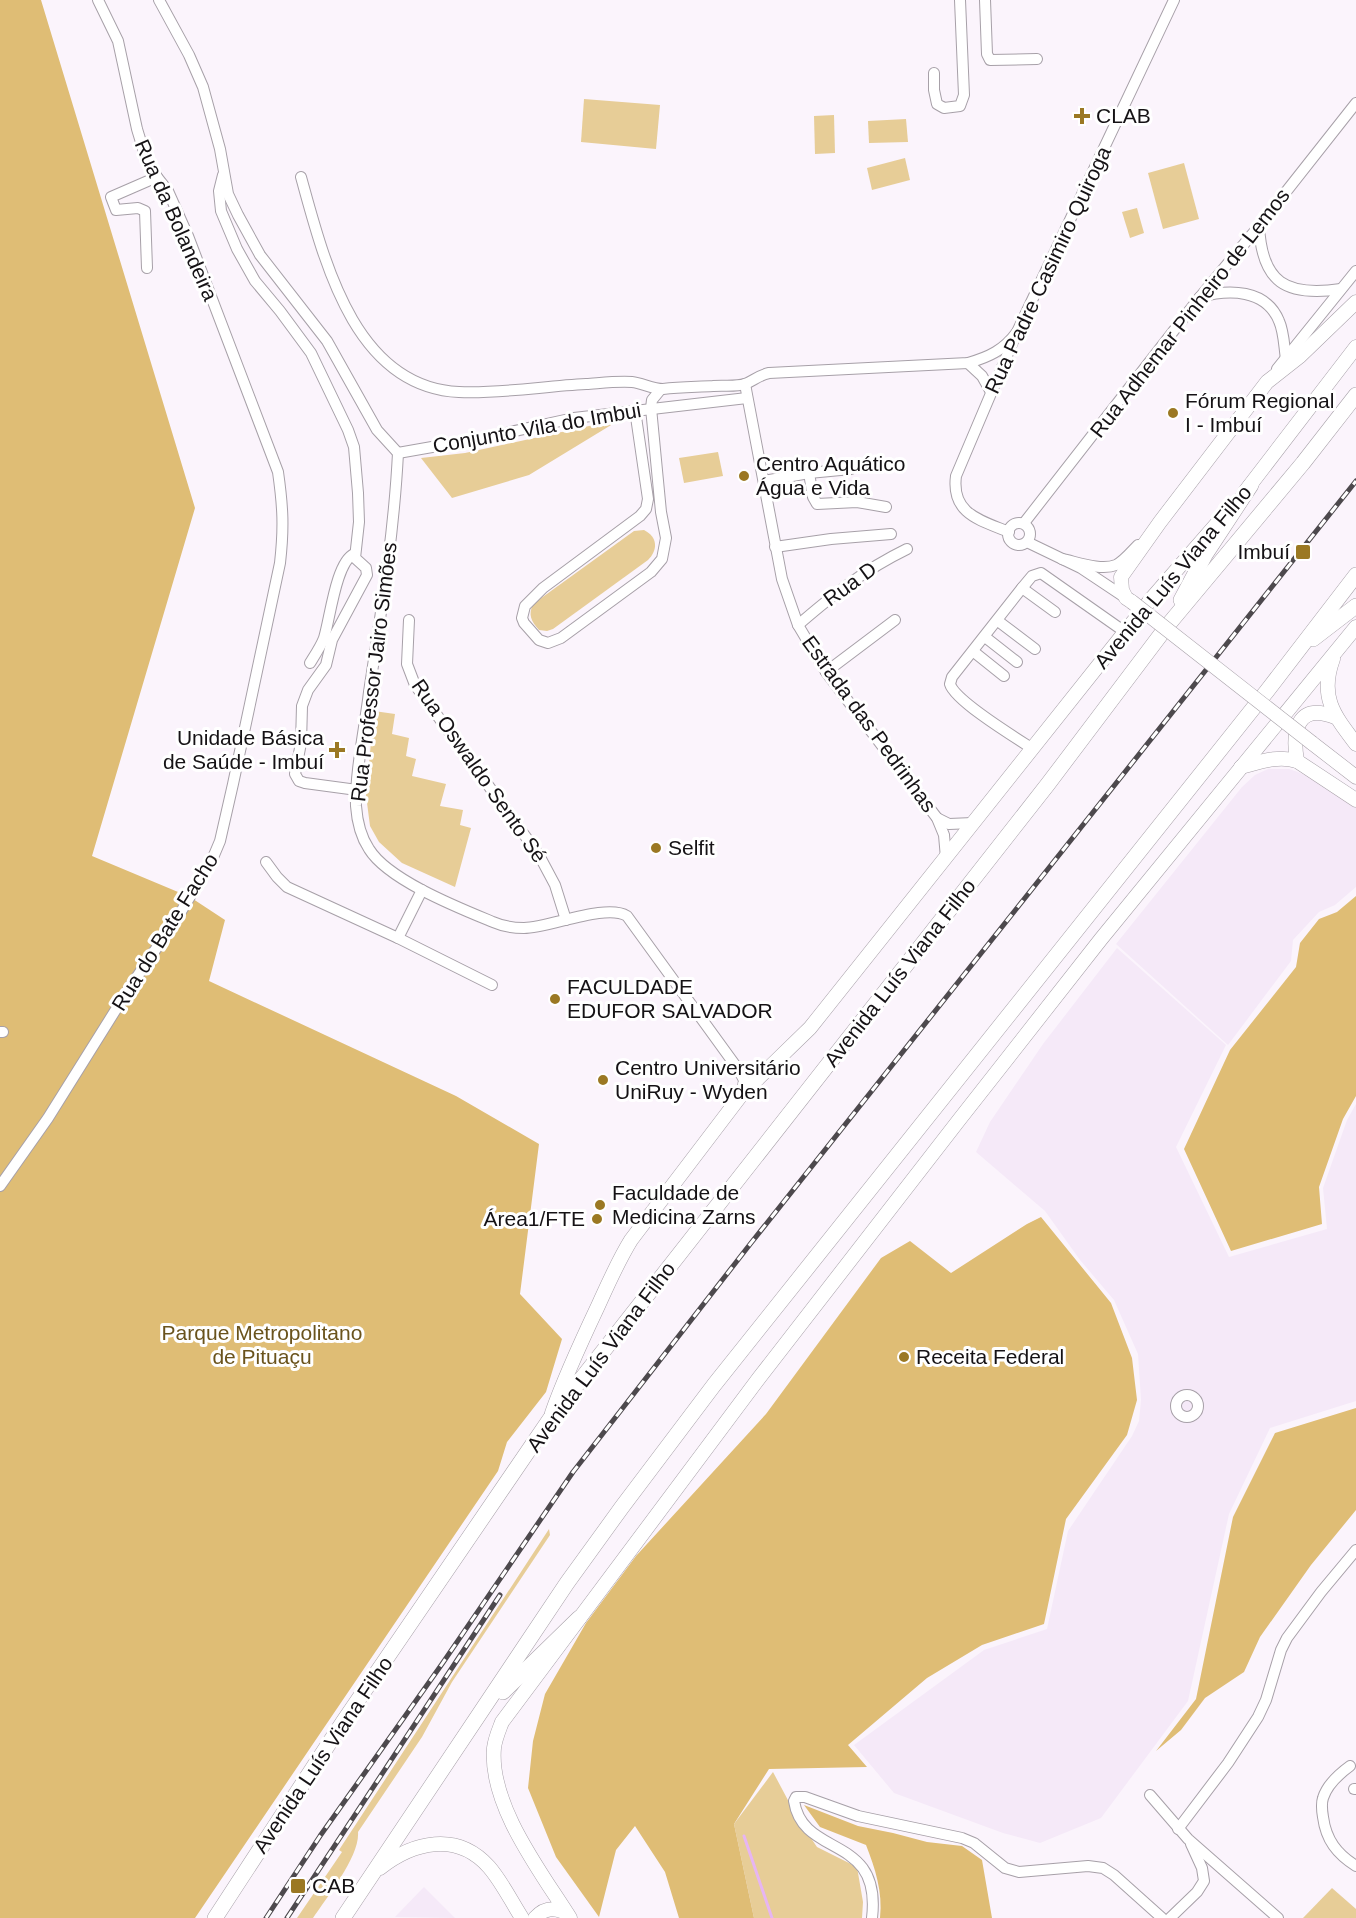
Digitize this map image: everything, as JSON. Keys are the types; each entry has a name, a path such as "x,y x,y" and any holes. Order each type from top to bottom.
{"highway":[{"name":"Avenida Luís Viana Filho","path":"214,1918 343,1722 550,1419 1019,821 1168,625 1303,463 1356,395"},
{"path":"1168,625 1205,555 1251,485"},
{"path":"343,1918 567,1583 714,1385 1356,575"},
{"path":"1296,652 1356,606"},
{"path":"478,1718 579,1618"}],"main road":[{"path":"1356,302 1300,357 1267,382 1121,577 1122,590 1129,600 1356,777"},
{"name":"Avenida Luís Viana Filho","path":"550,1419 578,1348 624,1251 742,1094 810,1028 1152,598 1251,485 1356,347"},
{"path":"568,1915 525,1845 504,1803 496,1778 494,1747 497,1734 509,1711 752,1387 959,1120 1101,939 1356,627"},
{"path":"1334,654 1329,672 1330,706 1335,717 1356,744"},
{"path":"1297,761 1295,733 1300,722 1312,714 1321,713 1335,717"},
{"path":"1241,767 1279,758 1297,761 1356,800"},
{"path":"371,1875 392,1858 418,1846 445,1844 457,1846 471,1852 489,1866 522,1918"},
{"path":"535,1918 546,1909 560,1910 568,1915"}],"street":[{"name":"Rua da Bolandeira","path":"98,0 118,40 144,152 157,177 168,191 188,236 278,472"},
{"path":"159,0 203,87 220,149 223,175 234,208 260,255 327,341 370,420 398,453"},
{"path":"934,73 937,104 944,108 960,106 964,95 960,0"},
{"path":"985,0 987,54 990,60 1037,59"},
{"name":"Rua Padre Casimiro Quiroga","path":"1010,529 996,527 974,517 966,510 957,498 955,483 959,468 1017,332 1174,0"},
{"name":"Rua Adhemar Pinheiro de Lemos","path":"1024,524 1200,297 1356,103"},
{"path":"223,175 219,191 221,211 237,249 255,281 311,353 342,415 354,447 359,522 354,554 357,561 366,568 367,575 332,640 326,665 308,690 302,706 301,743 295,774 299,781 305,783 357,790"},
{"path":"147,268 145,211 138,208 116,210 111,197 157,177"},
{"path":"301,177 314,226 345,306 369,345 397,371 436,389 459,392 632,382 661,389 745,384 760,375 769,373 968,363 992,355 1008,344 1017,332"},
{"path":"1259,226 1263,259 1272,275 1280,282 1309,292 1341,289"},
{"path":"1267,382 1356,271"},
{"path":"1200,297 1233,292 1258,297 1267,303 1279,321 1286,358"},
{"path":"311,353 327,341"},
{"path":"968,363 982,375 991,392"},
{"name":"Estrada das Pedrinhas","path":"745,384 775,547 789,604 798,625 826,672 937,818 944,835 946,858"},
{"path":"635,410 648,499 645,509 640,516 543,588 525,606 522,618 538,640 549,642 561,638 651,572 662,559 666,538 651,408 652,400 661,389"},
{"name":"Conjunto Vila do Imbui","path":"398,453 483,438 554,421 747,398"},
{"path":"642,454 655,452"},
{"name":"Rua Professor Jairo Simões","path":"398,453 395,511 357,790 356,808 360,828 368,848 380,864 422,890 510,927 525,928 611,912 627,916 738,1069 744,1080 742,1094"},
{"path":"764,481 851,468"},
{"name":"Rua do Bate Facho","path":"0,1186 48,1118 130,987 159,946 205,874 217,849 280,563 284,511 278,472"},
{"path":"809,473 813,497 817,504 857,502 886,507"},
{"path":"1062,559 1098,566 1118,564 1160,522"},
{"path":"1017,523 1024,524 1030,529 1028,539 1020,544 1014,543 1010,538 1010,529 1017,523"},
{"path":"775,547 891,534"},
{"path":"1028,539 1040,548 1082,568 1129,600"},
{"name":"Rua D","path":"798,625 877,563 907,549"},
{"path":"310,663 323,639 346,561 354,554"},
{"path":"1033,749 1008,734 964,701 951,688 952,677 1032,576 1041,573 1125,632"},
{"path":"1022,588 1055,612"},
{"name":"Rua Oswaldo Sento Sé","path":"409,620 407,664 415,686 539,855 555,885 566,920"},
{"path":"826,672 895,620"},
{"path":"998,621 1035,648"},
{"path":"985,637 1017,662"},
{"path":"974,652 1004,676"},
{"name":"Estrada das Pedrinhas","path":"937,818 949,824 974,823"},
{"path":"266,862 276,878 287,887 398,938 492,985"},
{"path":"398,938 422,890"},
{"path":"738,1069 763,1074"},
{"path":"1178,1829 1228,1763 1258,1717 1287,1638 1356,1550"},
{"path":"1350,1766 1331,1784 1322,1804 1325,1829 1329,1839 1341,1856 1356,1866"},
{"path":"1150,1795 1188,1839 1278,1918"},
{"path":"872,1918 873,1889 864,1868 854,1857 815,1834 799,1816 794,1801 796,1797 805,1797 858,1816 962,1838 974,1843 1005,1868 1019,1872 1088,1866 1103,1868 1162,1918"},
{"path":"1170,1918 1197,1892 1204,1881 1202,1868 1188,1839"}],"shaded area":[{"path":"584,99 660,105 656,149 581,142"},
{"path":"834,115 835,153 815,154 814,116"},
{"path":"906,119 908,142 869,143 868,121"},
{"path":"905,158 910,180 872,190 867,168"},
{"path":"1184,163 1199,219 1163,229 1148,173"},
{"path":"1137,208 1144,233 1130,238 1122,212"},
{"path":"621,419 529,475 452,498 421,458 465,453"},
{"path":"718,452 723,476 684,483 679,458"},
{"path":"644,530 652,536 655,544 654,552 648,560 553,629 539,630 531,618 533,604 634,531"},
{"path":"374,711 395,714 392,734 409,738 406,756 416,759 412,776 446,784 440,806 463,810 460,825 471,828 455,887 402,863 379,842 370,826 366,795"},
{"path":"1268,769 1289,769 1298,772 1322,783 1356,806 1356,887 1335,905 1319,912 1293,940 1291,961 1228,1045 1116,944 1242,787 1255,775"},
{"path":"1117,948 1226,1045 1176,1147 1229,1257 1327,1229 1323,1188 1347,1120 1356,1104 1356,1401 1270,1428 1229,1514 1188,1701 1101,1818 1040,1843 1003,1833 894,1793 854,1745 984,1650 1047,1629 1068,1531 1132,1436 1139,1421 1141,1400 1138,1354 1114,1300 1080,1260 1045,1211 976,1152 990,1122 1043,1044"},
{"path":"549,1529 550,1535 452,1682 422,1737 358,1832 354,1853 334,1888 313,1918 297,1918 342,1852 339,1850"},
{"path":"773,1772 798,1819 817,1847 857,1867 863,1902 862,1918 754,1918 734,1824"},
{"path":"424,1887 455,1918 395,1917"},
{"path":"1332,1888 1356,1909 1356,1918 1303,1918"}],"green space":[{"name":"Parque Metropolitano de Pituaçu","path":"0,0 41,0 195,508 92,856 190,897 225,920 209,981 456,1096 539,1144 520,1294 562,1339 546,1392 507,1442 498,1471 195,1918 0,1918"},
{"path":"1356,896 1356,1096 1343,1119 1319,1187 1322,1224 1231,1251 1184,1149 1230,1050 1296,967 1300,943 1319,919 1337,912"},
{"path":"1041,1217 1111,1303 1132,1358 1137,1400 1127,1435 1066,1519 1044,1624 982,1645 927,1678 848,1745 867,1767 769,1769 734,1824 754,1918 679,1918 665,1872 635,1826 616,1850 599,1917 556,1857 528,1788 533,1741 545,1694 586,1623 636,1556 766,1414 881,1258 910,1241 951,1273"},
{"path":"1356,1408 1356,1510 1311,1565 1260,1637 1244,1672 1205,1698 1181,1730 1156,1751 1196,1699 1233,1517 1275,1433"},
{"path":"804,1805 858,1826 927,1842 962,1846 982,1860 992,1918 880,1918 879,1890 866,1845 820,1827"}],"waterway":[{"path":"744,1836 772,1918"}],"railway":[{"path":"266,1918 320,1836 442,1664 573,1472 751,1243 1356,481"},
{"path":"287,1918 500,1595"}],"place":[{"name":"CLAB","path":"1082,116"},
{"name":"Fórum Regional I - Imbuí","path":"1173,413"},
{"name":"Centro Aquático Água e Vida","path":"744,476"},
{"name":"Imbuí","path":"1303,552"},
{"name":"Unidade Básica de Saúde - Imbuí","path":"337,750"},
{"name":"Selfit","path":"656,848"},
{"name":"FACULDADE EDUFOR SALVADOR","path":"555,999"},
{"name":"Centro Universitário UniRuy - Wyden","path":"603,1080"},
{"name":"Faculdade de Medicina Zarns","path":"600,1205"},
{"name":"Área1/FTE","path":"597,1219"},
{"name":"Receita Federal","path":"904,1357"},
{"name":"CAB","path":"298,1886"}]}
